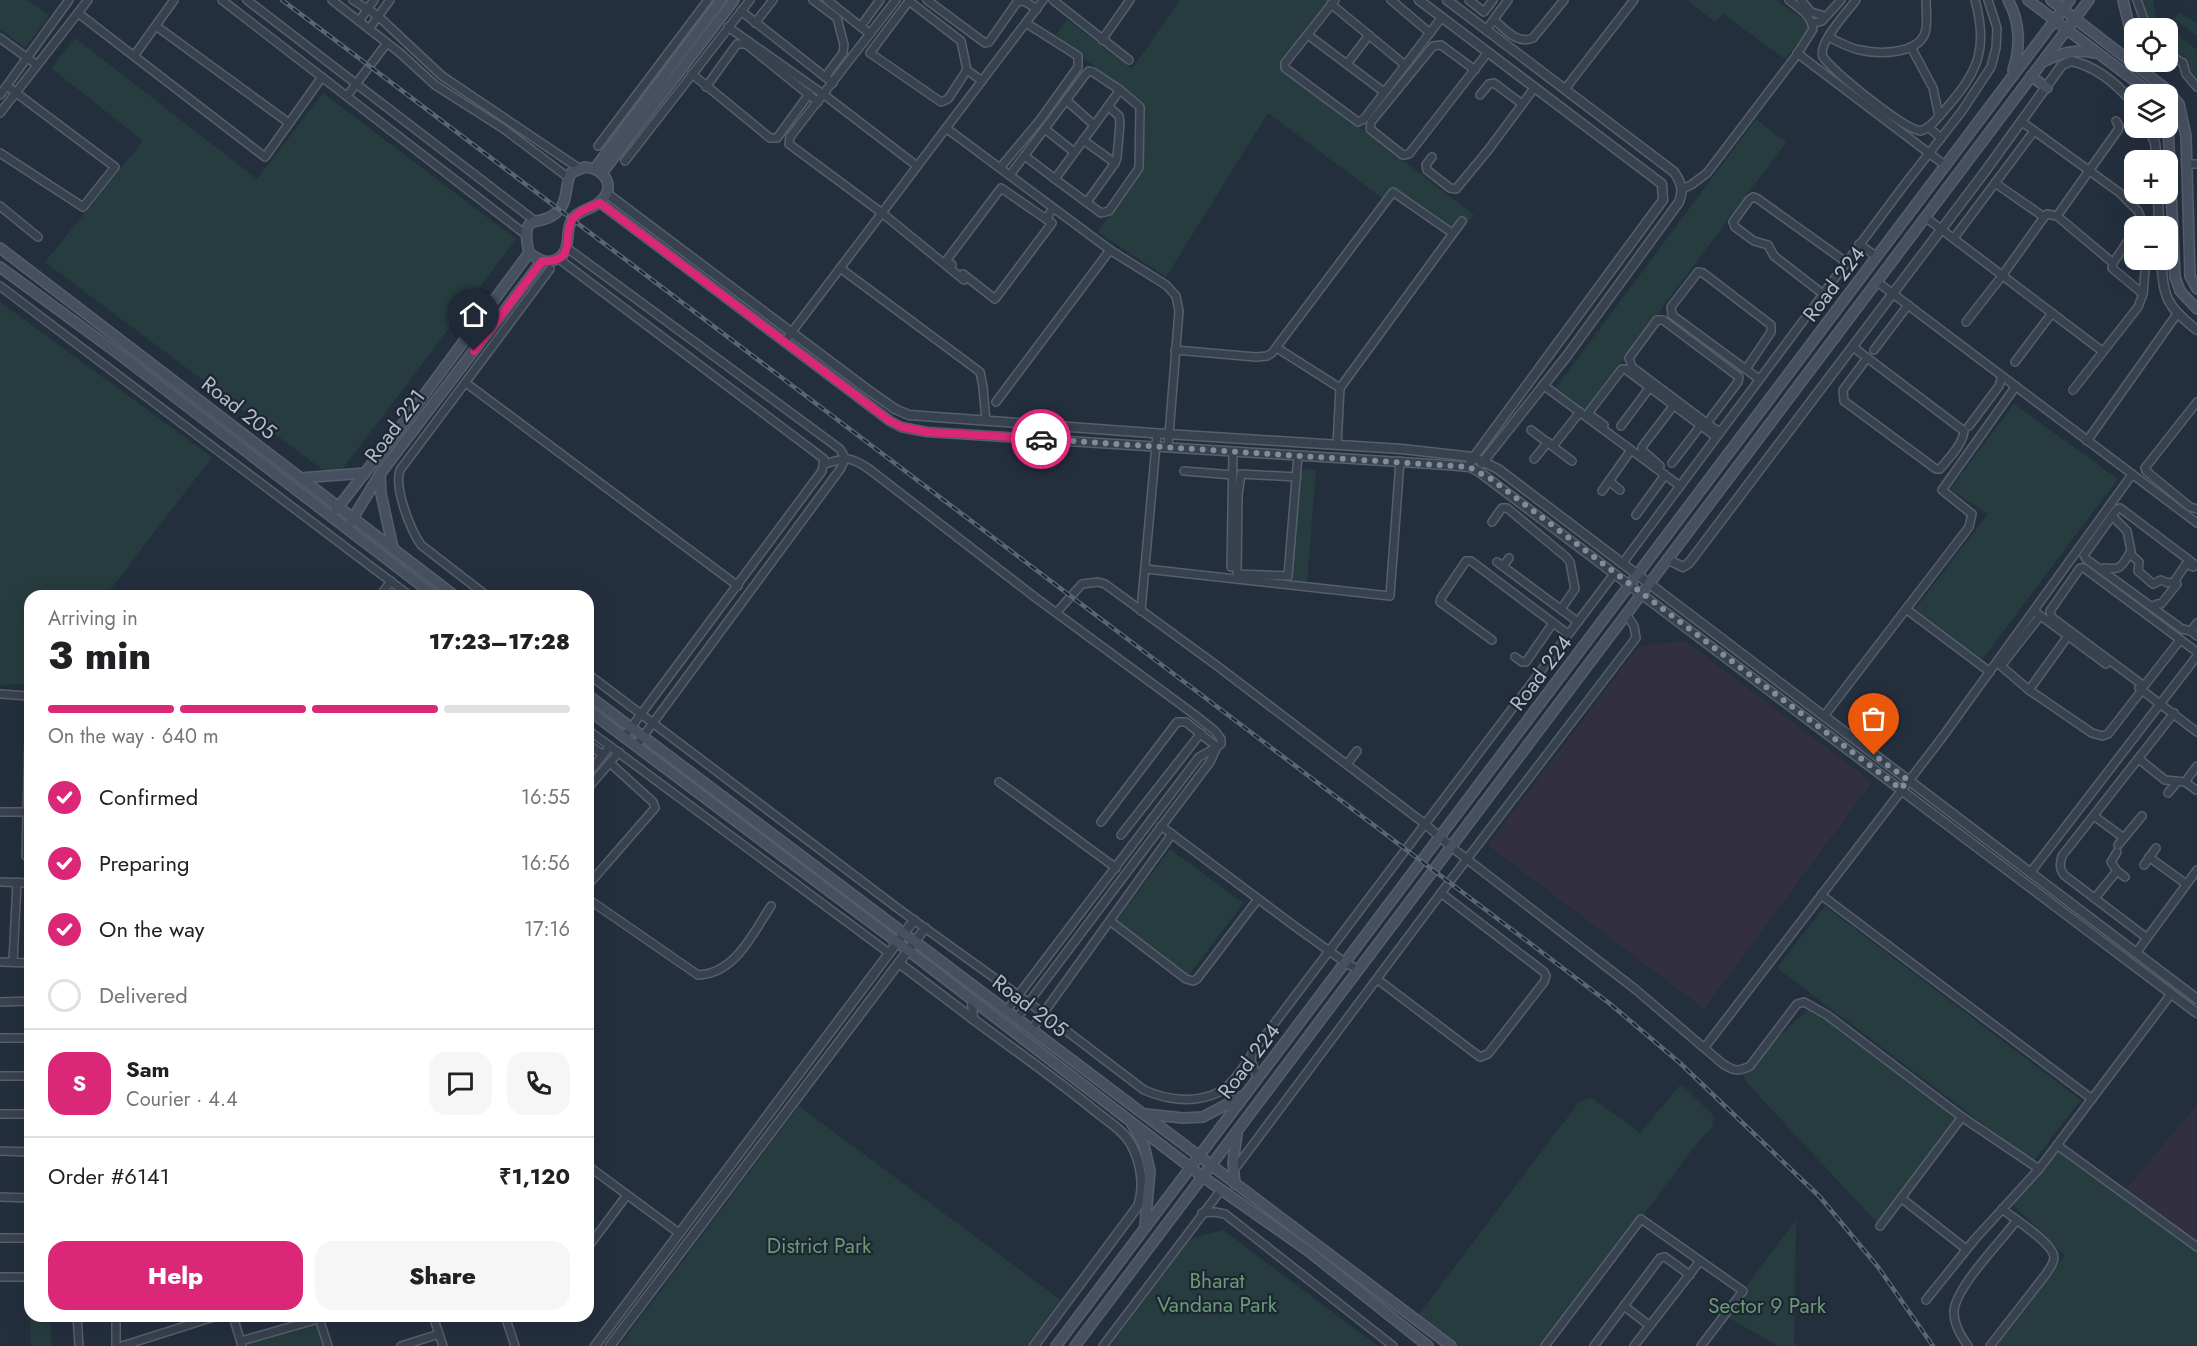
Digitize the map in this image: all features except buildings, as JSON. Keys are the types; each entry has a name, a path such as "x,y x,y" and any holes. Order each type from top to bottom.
{"main road":[{"path":"599,170 721,0"},
{"path":"599,170 734,0"},
{"path":"2008,0 2014,11 2018,31 2017,58 2009,81"},
{"path":"2028,0 2138,84"},
{"path":"2051,0 2124,53"},
{"name":"Road 224","path":"1056,1346 2070,0"},
{"name":"Road 224","path":"1076,1346 1450,846 2089,0"},
{"path":"2123,0 2127,18"},
{"path":"2040,63 2075,51 2098,54"},
{"path":"2148,72 2179,104 2192,164 2190,276 2197,289"},
{"path":"2031,76 2047,88"},
{"path":"2168,138 2170,216"},
{"path":"580,169 599,170 608,182 606,193 600,203 574,216 567,248 559,259 551,262 542,261 529,253 526,229 535,221 561,208 571,173 580,169"},
{"name":"Road 205","path":"0,248 352,519 448,590"},
{"name":"Road 221","path":"331,517 529,253"},
{"name":"Road 221","path":"346,529 380,474 542,261"},
{"name":"Road 205","path":"0,267 120,355 427,590"},
{"path":"2174,270 2180,291 2197,309"},
{"path":"301,478 365,473"},
{"path":"380,474 381,494 393,548"},
{"name":"Road 205","path":"594,700 1451,1346"},
{"name":"Road 205","path":"594,714 897,942 1203,1177 1307,1250 1428,1346"},
{"path":"1143,1114 1183,1118 1203,1117 1248,1093"},
{"path":"1129,1119 1144,1145 1150,1171 1145,1228"},
{"path":"1235,1184 1234,1148 1237,1132"}],"street":[{"path":"0,94 69,0"},
{"path":"0,114 88,0"},
{"path":"134,56 174,0"},
{"path":"222,0 525,234"},
{"path":"247,0 535,221"},
{"path":"332,0 387,43 435,85 504,129 568,178"},
{"path":"353,0 378,16 442,76 580,169"},
{"path":"359,21 374,0"},
{"path":"369,29 390,0"},
{"path":"598,147 708,0"},
{"path":"625,161 750,0"},
{"path":"755,23 773,0"},
{"path":"813,0 837,18 844,45 843,53 825,77"},
{"path":"827,0 870,33"},
{"path":"861,27 880,0"},
{"path":"896,0 790,137 789,144 882,213 964,280"},
{"path":"927,0 985,43 989,42 1017,2 1024,1 1037,9"},
{"path":"785,341 1043,0"},
{"path":"1053,0 1129,60"},
{"path":"1102,40 1130,0"},
{"path":"1391,0 1430,33"},
{"path":"1419,0 1662,184 1664,200 1473,457 1473,469"},
{"path":"1447,0 1674,171 1680,180 1682,189 1679,202 1671,214 1543,385 1483,461 1473,469"},
{"path":"1469,0 1484,12"},
{"path":"1476,22 1493,0"},
{"path":"1486,30 1508,0"},
{"path":"1494,20 1518,40 1526,42 1533,38 1564,0"},
{"path":"1565,89 1634,0"},
{"path":"1682,189 1707,173 1797,54 1813,29 1813,23 1804,11 1789,0"},
{"path":"1801,0 1811,12 1825,16"},
{"path":"1813,23 1822,21 1841,0"},
{"path":"1856,0 1829,37 1821,53 1830,65 1892,116 1910,128 1921,131 1939,116 1971,76 1980,55 1981,35 1975,0"},
{"path":"1829,37 1857,50 1886,51 1911,47 1919,43 1925,33 1926,0"},
{"path":"1622,564 1859,244 1941,138 1991,67 1996,48 1996,28 1988,0"},
{"path":"2137,0 2143,18"},
{"path":"967,70 948,99 941,102 870,53 909,1 961,41 967,70 982,81"},
{"path":"1405,65 1333,2 1285,63 1286,70 1358,122 1364,119 1442,17"},
{"path":"741,11 833,83"},
{"path":"78,13 265,157 322,77"},
{"path":"1000,168 1040,120 1078,67 1078,56 1026,23"},
{"path":"156,26 289,123"},
{"path":"729,27 824,94 917,166"},
{"path":"1308,35 1384,92"},
{"path":"1347,64 1369,35"},
{"path":"0,39 37,65"},
{"path":"347,96 387,43"},
{"path":"706,87 737,44 746,44 818,102"},
{"path":"1475,70 1442,45 1436,44 1371,122 1370,129 1402,154 1409,154 1475,70 1488,52"},
{"path":"1911,47 1934,88 1939,116"},
{"path":"1797,54 1946,166"},
{"path":"2178,60 2183,63 2186,74 2197,87"},
{"path":"1667,559 1683,567 1689,563 1942,229 2062,65 2071,61 2088,66 2124,95"},
{"path":"1010,175 1089,71 1120,90 1140,107 1139,168 1106,213 1101,213 1025,156"},
{"path":"692,74 773,139 777,138 809,94"},
{"path":"1480,95 1489,84 1494,83 1522,104"},
{"path":"0,153 83,207 115,167 7,86"},
{"path":"1432,157 1426,165 1427,170 1450,188 1456,189 1535,87"},
{"path":"1055,179 1120,90"},
{"path":"1066,100 1094,125"},
{"path":"1087,202 1115,163 1120,123 1119,116 1108,106"},
{"path":"2057,216 2118,130 2119,126 2116,121"},
{"path":"2022,122 2091,171 2135,206 2139,216"},
{"path":"1928,127 1941,138"},
{"path":"946,128 1110,250 1159,280 1176,296 1179,311 1174,350 1168,447"},
{"path":"1045,129 1074,152"},
{"path":"1954,238 2034,131"},
{"path":"1083,140 1115,163"},
{"path":"1995,183 2044,217"},
{"path":"1001,188 1046,219 1052,223 995,299 946,261 1001,188"},
{"path":"1174,350 1267,356 1277,348 1390,193 1394,192 1452,233"},
{"path":"606,193 902,413 921,417 1401,449 1473,457 1483,461 1498,469 2197,999"},
{"path":"1823,294 1774,256 1768,245 1754,241 1735,227 1733,222 1753,197 1846,262"},
{"path":"600,203 890,421 902,427 927,432 1400,461 1473,469 2197,1013"},
{"path":"0,206 38,237"},
{"path":"1046,219 1053,208"},
{"path":"1966,322 2047,214 2057,216 2113,263"},
{"path":"1925,217 2102,351"},
{"path":"1337,445 1340,388 1462,221"},
{"path":"1859,244 1877,257"},
{"path":"2124,247 2112,268 2143,294"},
{"path":"567,248 840,449 845,458"},
{"path":"996,402 1110,250"},
{"path":"559,259 821,456 825,464 738,586 624,737"},
{"path":"840,268 975,367 982,379 986,421"},
{"path":"479,590 421,545 409,520 399,485 400,470 550,269"},
{"path":"2073,390 2138,307 2143,294 2145,270"},
{"path":"2163,270 2166,298 2177,314 2197,330"},
{"path":"1746,369 1772,333 1771,325 1703,273 1698,272 1671,308 1672,315 1759,379"},
{"path":"1876,281 2197,523"},
{"path":"0,286 402,590"},
{"path":"1874,350 1908,305"},
{"path":"2015,362 2052,313"},
{"path":"2087,441 2177,314"},
{"path":"1672,463 1704,424 1738,382 1739,377 1664,320 1657,320 1629,357 1630,364 1704,424"},
{"path":"1853,347 1967,429 1978,441"},
{"path":"1277,348 1340,388"},
{"path":"1867,358 1843,390 1842,398 1845,404 1938,470 2000,386 2002,376"},
{"path":"1604,425 1589,412 1622,369 1625,369 1718,434"},
{"path":"466,383 738,586"},
{"path":"1543,385 1680,486"},
{"path":"1824,716 1970,527 1972,514 1970,511 1942,490 2016,386"},
{"path":"1621,426 1650,387"},
{"path":"2197,402 2145,468 2190,507 2197,509"},
{"path":"1660,466 1642,450 1642,447 1674,405"},
{"path":"1534,459 1580,412"},
{"path":"1531,430 1572,461"},
{"path":"1141,611 1157,434"},
{"path":"1602,491 1632,450"},
{"path":"1231,567 1233,451"},
{"path":"1297,477 1241,474 1238,495 1237,574 1288,576 1297,477 1298,455"},
{"path":"636,746 841,468 845,458"},
{"path":"825,464 853,458 869,469 1215,731 1222,741 1210,762 1017,1018"},
{"path":"1146,569 1390,596 1400,461"},
{"path":"1184,471 1233,475"},
{"path":"1636,516 1665,475"},
{"path":"2132,476 2071,560 2001,666 2029,690 2092,733 2102,736 2108,734 2142,690"},
{"path":"1609,481 1620,490"},
{"path":"1492,522 1502,508 1507,508 1570,562 1575,589 1561,609"},
{"path":"2197,566 2122,508 2117,509 2084,555 2086,559 2186,631 2194,633 2197,623"},
{"path":"2102,570 2105,567 2112,570 2117,569 2132,550 2127,531 2112,516"},
{"path":"338,541 346,529"},
{"path":"2130,554 2139,562 2138,571 2153,584 2161,580 2168,583 2175,581 2186,564 2194,568 2197,566"},
{"path":"1509,558 1500,564 1578,622"},
{"path":"2030,873 2197,654 2071,560"},
{"path":"1492,639 1440,602 1443,593 1466,561 1471,561 1568,634"},
{"path":"2080,568 2052,608 2051,616 2142,685 2144,686 2180,640"},
{"path":"594,679 914,920 1043,1013 1125,1077 1144,1090 1161,1097 1178,1100 1218,1092 1232,1082 1614,574"},
{"path":"384,590 391,581"},
{"path":"2152,607 2161,604 2177,586 2175,581"},
{"path":"1057,612 1077,587 1088,582 1105,584 1425,824 1450,846 1635,989 1734,1071 1741,1071 1750,1066 1797,1004 1804,1002 1827,1015 1962,1117 2039,1169"},
{"path":"2161,604 2167,611 2166,618"},
{"path":"1906,609 1990,672"},
{"path":"1234,1170 1441,893 1636,638 1634,626 1626,614"},
{"path":"2037,614 2197,732"},
{"path":"1705,1047 1990,672 2037,614"},
{"path":"1515,657 1526,662 1553,623"},
{"path":"2029,690 2068,636"},
{"path":"0,694 24,696"},
{"path":"2146,938 2064,874 2060,863 2062,856 2174,713"},
{"path":"1101,822 1177,722 1186,722 1217,747"},
{"path":"1121,835 1201,733"},
{"path":"594,734 889,953"},
{"path":"594,766 610,746"},
{"path":"1007,1010 1199,757 1217,747"},
{"path":"594,748 603,755"},
{"path":"1347,764 1357,751"},
{"path":"594,781 619,752"},
{"path":"2139,759 2165,780 2181,782 2196,790"},
{"path":"594,878 655,808 654,801 610,763"},
{"path":"2168,793 2197,766"},
{"path":"999,782 1116,868"},
{"path":"0,812 24,812"},
{"path":"2094,816 2124,838"},
{"path":"2125,877 2111,862 2124,838 2142,816"},
{"path":"1161,826 1258,899 1359,970"},
{"path":"1032,1029 1172,834"},
{"path":"2144,865 2156,848"},
{"path":"2149,857 2187,884"},
{"path":"2095,898 2117,870"},
{"path":"2136,952 2197,870"},
{"path":"0,882 24,883"},
{"path":"13,963 17,882"},
{"path":"1377,979 1480,1057 1488,1054 1544,982 1546,976 1544,972 1441,893"},
{"path":"1821,895 2092,1099"},
{"path":"1110,921 1186,980 1193,981 1197,979 1258,899"},
{"path":"594,903 698,975 710,975 734,960 771,906"},
{"path":"595,1346 914,920"},
{"path":"610,1346 925,928"},
{"path":"0,962 24,963"},
{"path":"899,963 1060,1082 1130,1142 1140,1171 1142,1187 1138,1206 1034,1346"},
{"path":"1926,1300 1966,1249 2039,1169 2171,994"},
{"path":"0,1002 24,1000"},
{"path":"972,1000 973,1018"},
{"path":"0,1038 24,1038"},
{"path":"1251,1056 1258,1079"},
{"path":"0,1076 24,1076"},
{"path":"0,1114 24,1114"},
{"path":"1880,1226 1962,1117"},
{"path":"2057,1146 2197,1247"},
{"path":"0,1151 24,1152"},
{"path":"594,1170 679,1233"},
{"path":"1103,1346 1221,1190"},
{"path":"594,1239 627,1195"},
{"path":"0,1197 24,1197"},
{"path":"1901,1198 1966,1249"},
{"path":"1990,1346 2046,1274 2053,1260 2052,1250 2002,1209"},
{"path":"1202,1213 1225,1214 1393,1346"},
{"path":"1545,1346 1641,1219 1743,1291 1701,1346"},
{"path":"1968,1346 1957,1329 1954,1307 1968,1281 2017,1220"},
{"path":"0,1238 24,1238"},
{"path":"1594,1346 1660,1258 1665,1257 1689,1275"},
{"path":"1634,1346 1701,1261"},
{"path":"0,1277 24,1277"},
{"path":"1624,1306 1650,1326"},
{"path":"77,1322 79,1346"},
{"path":"116,1322 116,1346"},
{"path":"123,1346 198,1322"},
{"path":"235,1322 242,1344 307,1322"},
{"path":"320,1322 328,1346"},
{"path":"435,1322 443,1346"},
{"path":"506,1322 515,1346"},
{"path":"401,1346 439,1335"}],"shaded area":[{"path":"1685,641 1872,782 1704,1009 1488,845 1639,646"},
{"path":"2197,1105 2197,1241 2126,1189"}],"green space":[{"path":"0,0 27,0 49,16 25,48 0,29"},
{"path":"1180,0 1335,0 1283,68 1474,215 1456,239 1389,191 1382,198 1268,113 1166,277 1098,232 1141,170 1142,105 1056,35 1067,19 1132,69"},
{"path":"1687,0 1776,0 1808,23 1809,28 1785,59 1723,14 1715,22"},
{"path":"2142,0 2153,0 2156,18 2148,18"},
{"path":"2179,12 2197,24 2197,36 2178,22 2178,18 2175,18"},
{"path":"2178,35 2197,50 2197,78 2178,58"},
{"path":"75,38 257,179 323,93 516,239 335,479 45,262 143,141 51,68"},
{"path":"1756,119 1786,142 1584,412 1554,390"},
{"path":"0,302 212,457 110,590 24,590 24,684 0,685"},
{"path":"2014,404 2118,479 1981,661 1915,609 1988,514 1950,489"},
{"path":"1296,469 1316,470 1307,582 1287,581"},
{"path":"1170,849 1243,903 1188,977 1115,923"},
{"path":"1825,906 2081,1100 2033,1162 1777,968"},
{"path":"1812,1006 1962,1117 1880,1226 1748,1084 1741,1071"},
{"path":"1681,1084 1714,1116 1712,1127 1694,1147 1546,1346 1451,1346 1415,1319 1580,1101 1592,1098 1640,1133"},
{"name":"District Park","path":"799,1106 1062,1301 1028,1346 619,1346"},
{"path":"2057,1145 2197,1249 2197,1346 1991,1346 2065,1256 2009,1201"},
{"name":"Sector 9 Park","path":"1796,1220 1794,1346 1778,1346 1724,1315"},
{"name":"Bharat Vandana Park","path":"1223,1230 1378,1346 1110,1346 1190,1239"},
{"path":"30,1322 50,1322 51,1346 31,1346"},
{"path":"317,1322 326,1346 242,1346 241,1343"}],"railway":[{"path":"282,0 1609,1003 1680,1063 1820,1197 1878,1267 1933,1346"}],"way so far":[{"path":"1041,439 1469,467 1491,479 1901,789 1908,780 1874,755"}],"route":[{"path":"474,351 542,261 551,262 559,259 563,254 567,248 574,216 600,203 890,421 911,430 927,432 1041,439"}]}
